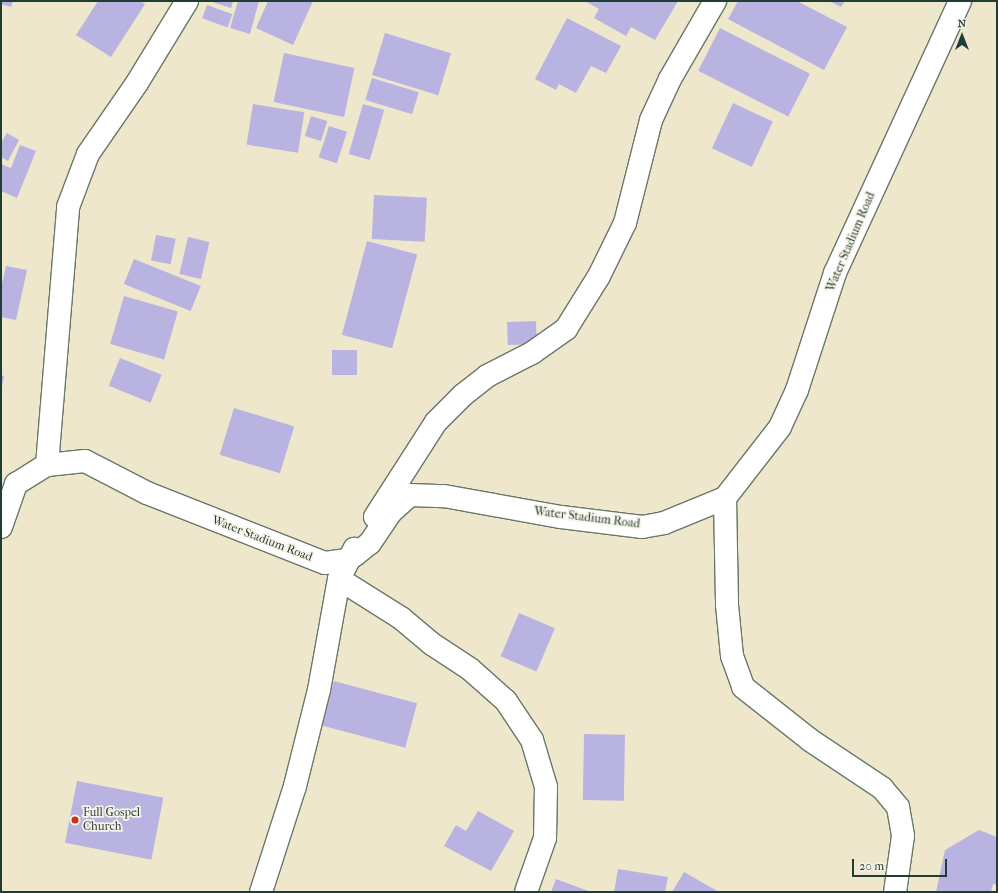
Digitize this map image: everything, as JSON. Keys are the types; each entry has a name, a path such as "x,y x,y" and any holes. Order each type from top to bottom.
{"street":[{"path":"47,465 68,207 88,154 137,83 187,1"},
{"path":"261,892 295,786 319,690 343,569 436,422 463,395 488,376 532,353 566,329 599,276 625,223 651,120 670,79 714,1"},
{"name":"Water Stadium Road","path":"1,527 16,484 47,465 85,461 147,493 261,539 343,569 370,543 391,512 410,495 444,496 561,517 642,527 664,523 725,498 780,427 797,390 835,272 960,1"},
{"path":"725,498 727,605 732,656 743,687 810,740 882,788 898,807 903,836 895,892"},
{"path":"343,569 432,644 470,669 506,701 532,740 546,787 545,838 526,892"}],"building":[{"path":"1,1 13,1 11,7 1,4"},
{"path":"98,1 140,1 145,4 111,57 76,35"},
{"path":"209,1 233,1 231,8"},
{"path":"238,1 259,1 250,34 230,28"},
{"path":"268,1 313,1 293,45 256,28"},
{"path":"585,1 678,1 655,40 631,27 626,36 594,18 599,9"},
{"path":"738,1 797,1 847,27 824,70 728,19"},
{"path":"829,1 845,1 841,7"},
{"path":"207,5 232,14 228,27 202,18"},
{"path":"567,18 621,46 606,73 591,66 576,93 559,84 556,90 535,79"},
{"path":"720,28 810,74 788,117 698,71"},
{"path":"385,33 451,53 438,95 372,75"},
{"path":"284,53 354,68 344,117 274,102"},
{"path":"372,78 419,92 412,114 365,100"},
{"path":"733,103 773,122 752,167 712,148"},
{"path":"253,104 304,112 298,153 247,144"},
{"path":"363,104 384,110 370,160 349,154"},
{"path":"311,116 327,121 321,141 305,136"},
{"path":"329,126 347,132 337,163 319,157"},
{"path":"7,133 19,140 8,161 1,157 1,143"},
{"path":"20,145 36,151 17,198 1,191 1,164 11,168"},
{"path":"374,195 427,198 425,242 372,239"},
{"path":"156,235 176,239 171,264 151,261"},
{"path":"188,237 209,242 201,279 179,274"},
{"path":"367,241 417,254 392,348 342,335"},
{"path":"134,259 201,286 191,311 124,284"},
{"path":"6,266 27,270 16,320 1,317 1,288"},
{"path":"124,296 178,311 164,359 110,344"},
{"path":"536,321 537,344 508,345 507,322"},
{"path":"332,350 357,350 357,375 332,375"},
{"path":"120,358 162,375 150,403 109,386"},
{"path":"1,375 4,376 2,386 1,386"},
{"path":"234,408 294,426 280,473 220,455"},
{"path":"519,613 555,628 537,672 501,656"},
{"path":"334,681 417,703 405,748 322,725"},
{"path":"584,734 625,735 624,801 583,800"},
{"path":"77,781 163,798 151,860 65,843"},
{"path":"478,811 514,831 491,871 444,846 456,825 466,831"},
{"path":"979,830 997,837 997,885 993,884 991,892 936,892 945,850"},
{"path":"618,869 668,877 665,892 614,892"},
{"path":"684,872 719,892 672,892"},
{"path":"556,879 591,892 551,892"}],"place":[{"name":"Full Gospel Church","path":"75,820"}]}
